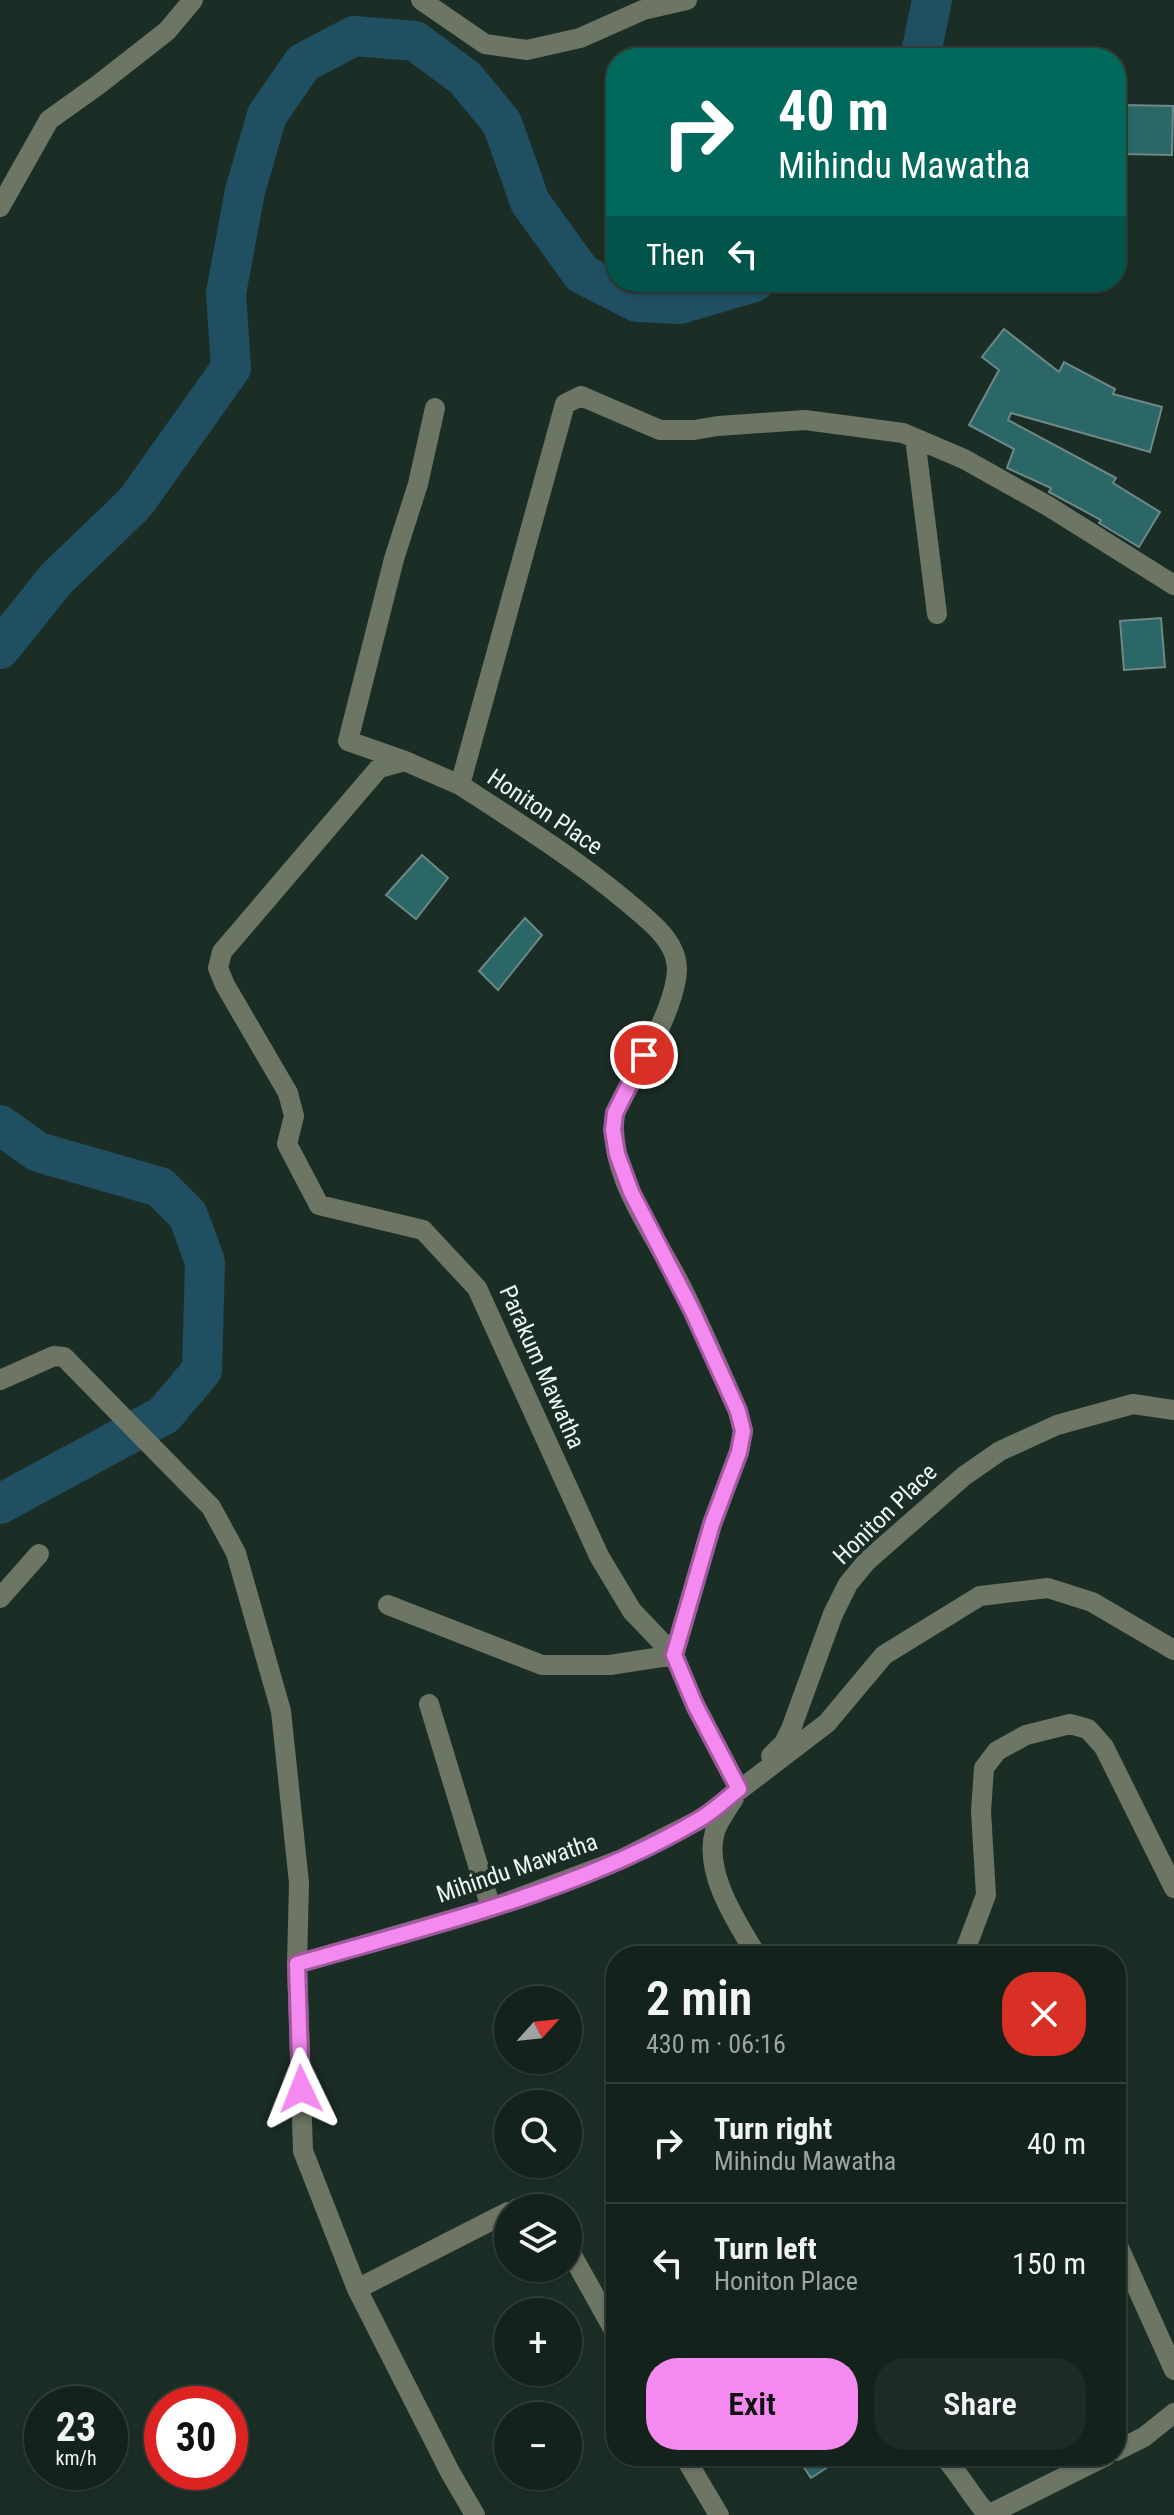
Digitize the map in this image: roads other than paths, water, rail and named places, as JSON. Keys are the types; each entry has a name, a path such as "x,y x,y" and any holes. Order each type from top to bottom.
{"street":[{"path":"0,207 49,120 167,31 193,0"},
{"path":"421,0 485,44 527,50 580,38 643,10 687,0"},
{"name":"Honiton Place","path":"674,1655 743,1431 738,1411 682,1287 631,1192 617,1154 613,1130 615,1113 668,1010 677,963 671,947 651,922 550,843 460,785 565,404 581,396 660,430 805,420 903,433 964,459 1006,482 1174,585"},
{"path":"435,408 418,484 394,559 348,741 460,785"},
{"path":"915,438 937,614"},
{"name":"Parakum Mawatha","path":"405,761 379,768 222,952 218,968 288,1093 294,1116 287,1144 319,1205 423,1230 477,1288 599,1556 632,1611 674,1655"},
{"path":"0,1380 54,1356 64,1357 211,1507 236,1553 281,1711 299,1883 297,1964 303,2151 357,2289 475,2515"},
{"name":"Honiton Place","path":"751,1946 721,1892 714,1855 716,1830 739,1789 784,1743 833,1614 848,1584 867,1561 964,1476 1000,1451 1057,1425 1133,1404 1174,1410"},
{"path":"0,1598 39,1554"},
{"path":"388,1605 542,1665 610,1665 674,1655 695,1705 739,1789 827,1723 884,1655 980,1596 1048,1588 1092,1602 1174,1650"},
{"path":"429,1704 491,1908"},
{"path":"967,1946 986,1895 981,1811 984,1768 997,1751 1026,1735 1070,1724 1088,1729 1104,1747 1174,1888"},
{"name":"Mihindu Mawatha","path":"297,1964 491,1908 622,1859 703,1818 739,1789"},
{"path":"357,2289 494,2219"},
{"path":"1126,2263 1174,2370"},
{"path":"582,2273 606,2316"},
{"path":"1126,2446 1144,2437 1174,2413"},
{"path":"690,2466 719,2515"},
{"path":"955,2466 971,2496 988,2515 1086,2466"}],"waterway":[{"path":"922,48 932,0"},
{"path":"0,649 56,579 135,503 231,368 226,293 245,191 267,115 303,63 354,36 415,41 465,78 502,123 530,202 582,274 606,286"},
{"path":"617,292 637,302 680,304 720,292"},
{"path":"0,1125 38,1152 160,1187 188,1215 205,1262 202,1370 164,1415 0,1504"}]}
